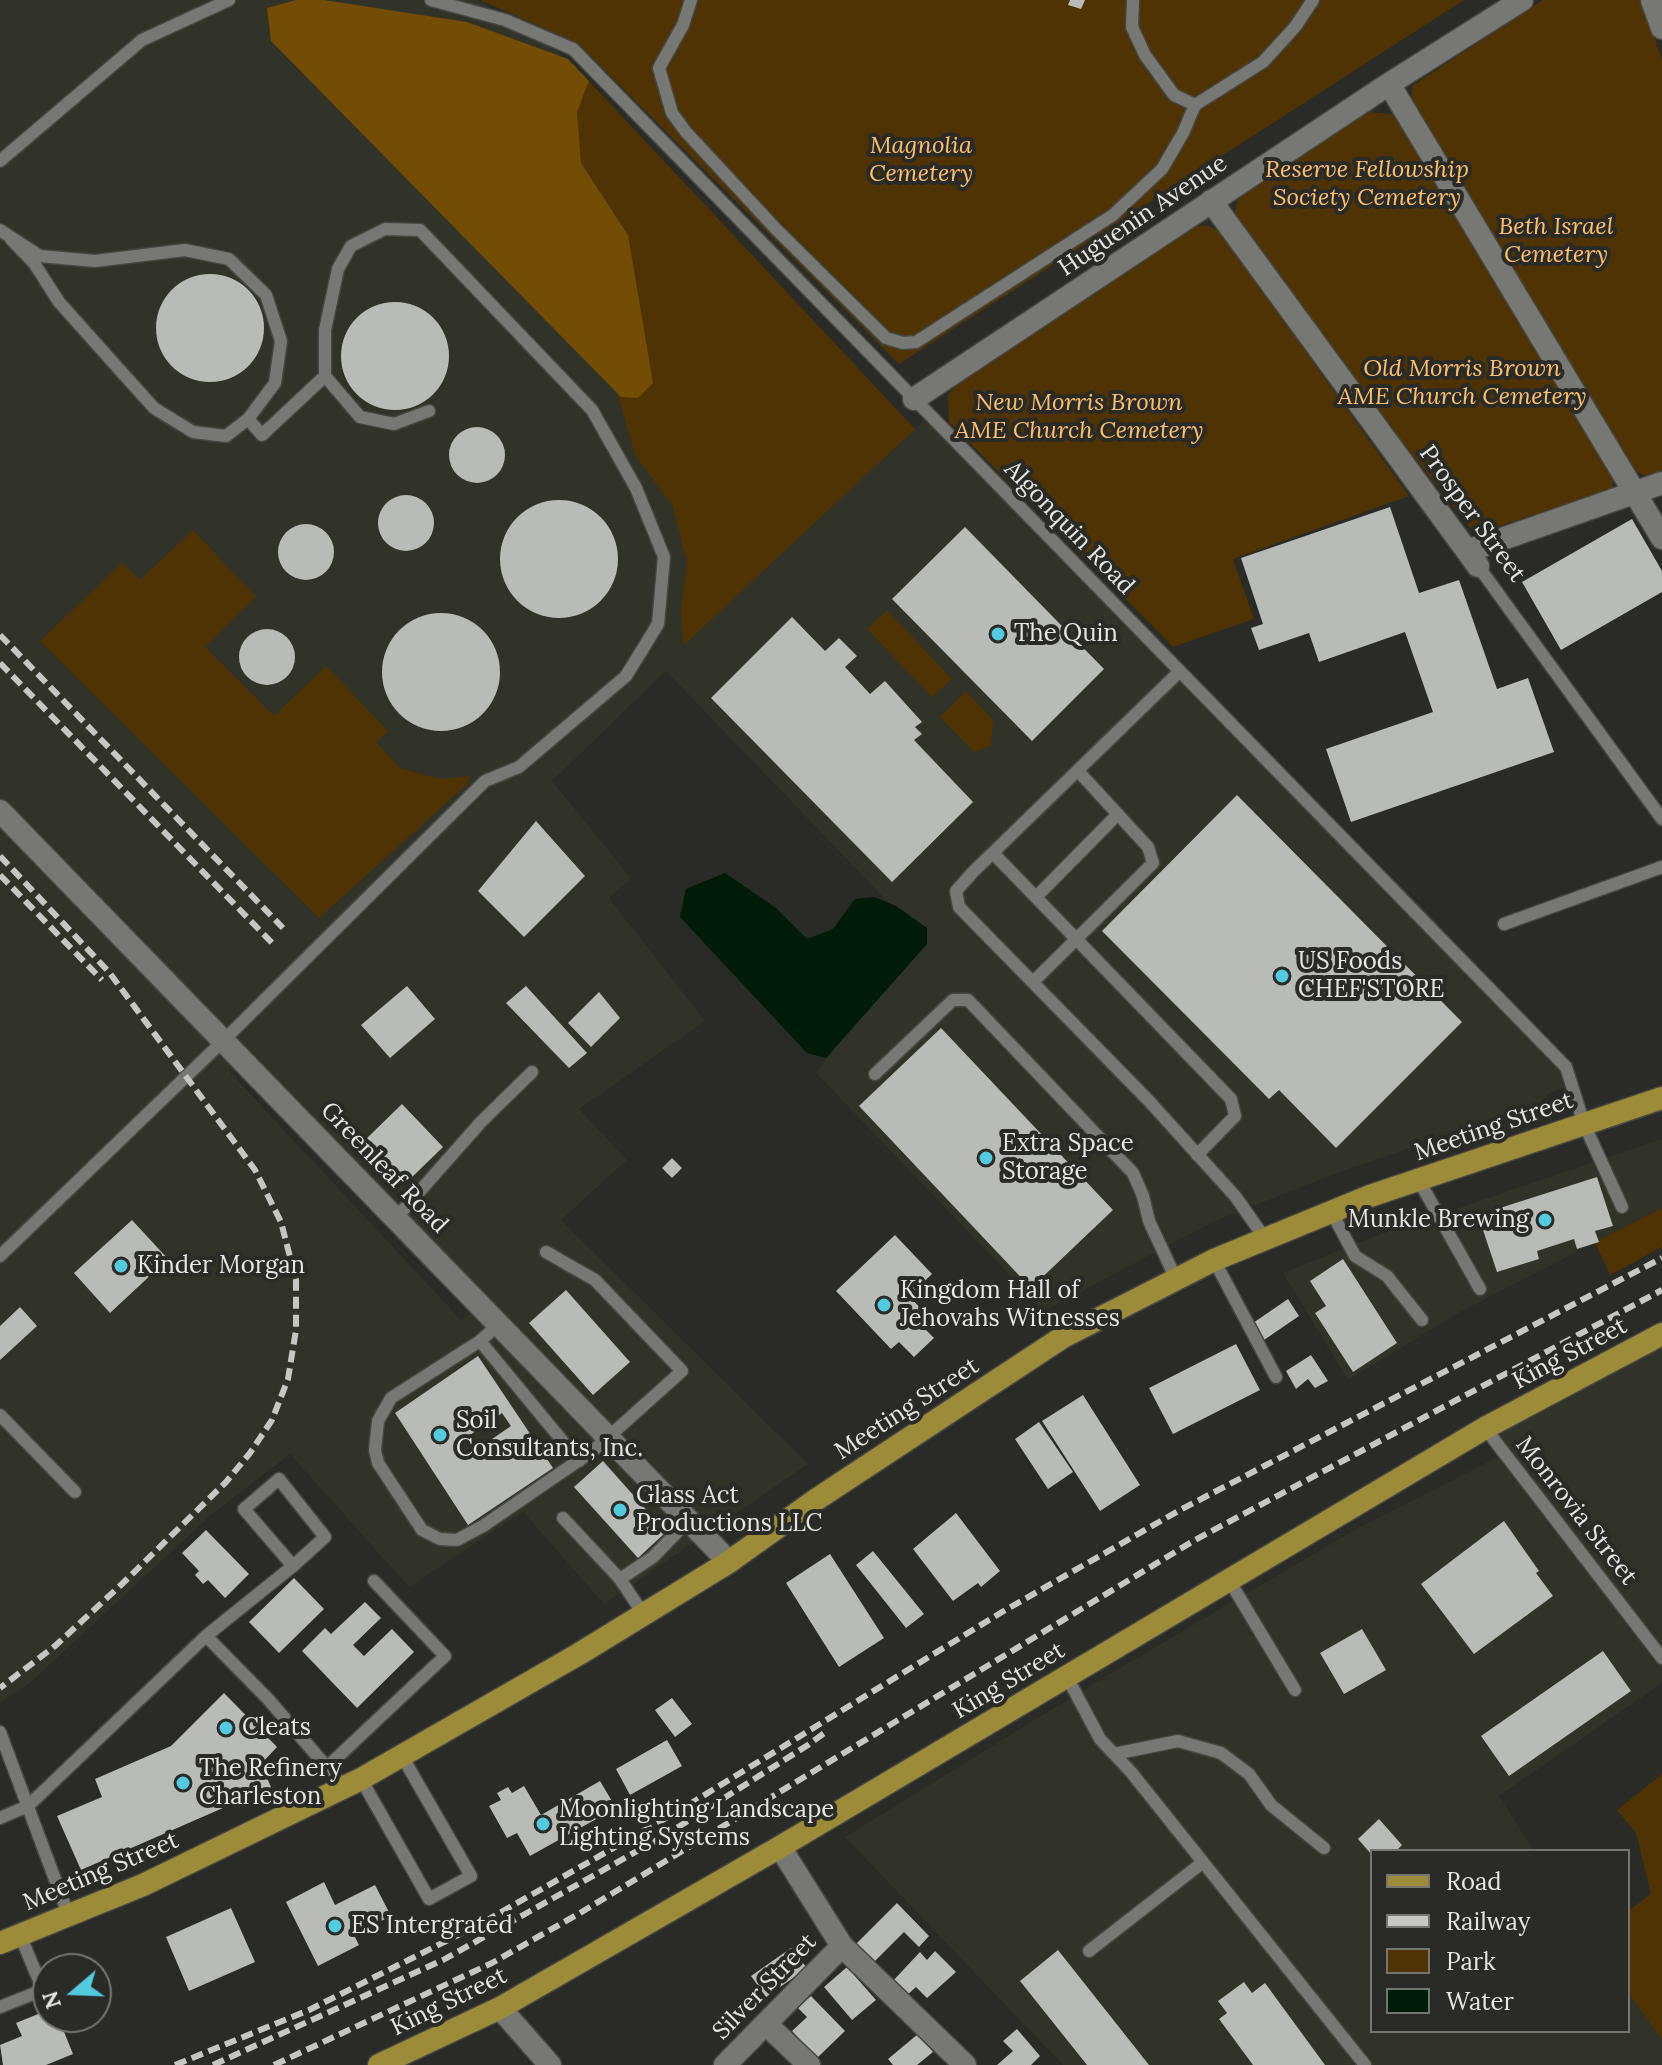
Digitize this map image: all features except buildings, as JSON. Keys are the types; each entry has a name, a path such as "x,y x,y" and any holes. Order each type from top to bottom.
{"main road":[{"name":"Meeting Street","path":"10,1939 143,1885 353,1784 644,1615 729,1562 817,1499 1063,1337 1176,1279 1264,1237 1331,1211 1662,1098"},
{"name":"King Street","path":"379,2065 500,2008 780,1847 1485,1428 1662,1334"}],"street":[{"name":"Huguenin Avenue","path":"914,399 1389,84 1522,0"},
{"path":"1652,0 1662,28"},
{"path":"1389,84 1662,538"},
{"name":"Prosper Street","path":"1211,201 1473,559"},
{"path":"1473,559 1662,483"},
{"name":"Greenleaf Road","path":"0,811 729,1562"},
{"path":"780,1847 842,1946 965,2065"},
{"name":"Silver Street","path":"730,2063 842,1946"},
{"path":"500,2008 550,2065"},
{"path":"766,2024 809,2065"}],"lane":[{"path":"0,161 142,40 229,0"},
{"name":"Algonquin Road","path":"431,0 505,20 573,49 1566,1067 1584,1124 1622,1207"},
{"path":"691,0 683,25 659,68 672,113 787,240 886,338 903,343 916,342 1113,215 1162,169 1195,105 1263,62 1295,27 1313,0"},
{"path":"1133,0 1132,27 1145,55 1174,95 1195,105"},
{"path":"0,1256 224,1040 485,781 519,767 626,676 658,624 664,557 636,488 592,410 420,230 385,229 351,246 338,269 325,330 325,376 360,417 394,424 429,411"},
{"path":"0,230 34,263 80,328 154,408 193,432 226,436 248,419 275,383 281,341 266,295 229,259 185,250 81,260 40,256 11,239"},
{"path":"248,419 262,435 325,376"},
{"name":"Prosper Street","path":"1473,559 1662,819"},
{"path":"1179,672 956,891 959,907 1235,1196 1264,1237"},
{"path":"1033,982 1153,863 1148,847 1078,771"},
{"path":"1036,897 1118,814"},
{"path":"993,853 1231,1099 1235,1116 1197,1155"},
{"path":"1504,924 1662,867"},
{"path":"875,1074 953,1000 968,1000 1133,1173 1149,1221 1176,1279"},
{"path":"396,1218 481,1122 532,1072"},
{"path":"1418,1179 1480,1289"},
{"path":"1331,1211 1355,1256 1387,1276 1422,1320"},
{"path":"499,1324 480,1341 391,1398 378,1421 375,1450 378,1463 422,1530 440,1539 457,1540 483,1526 579,1461 682,1371 595,1280 546,1252"},
{"path":"1214,1260 1276,1377"},
{"path":"480,1341 579,1461"},
{"path":"0,1415 75,1492"},
{"name":"Monrovia Street","path":"1485,1428 1662,1658"},
{"path":"0,1818 28,1806 206,1636 293,1566 325,1537 279,1479 244,1509 293,1566"},
{"path":"563,1518 620,1579 644,1615"},
{"path":"620,1579 653,1557 689,1520"},
{"path":"1229,1580 1295,1690"},
{"path":"327,1767 445,1656 374,1581"},
{"path":"206,1636 268,1699 327,1767 353,1784 429,1899 471,1876 402,1756"},
{"path":"1067,1677 1100,1739 1365,2065"},
{"path":"0,1732 68,1914"},
{"path":"1114,1754 1178,1741 1221,1753 1249,1774 1271,1805 1324,1848"},
{"path":"1089,1951 1202,1863"},
{"path":"0,2007 43,1990 10,1939"}],"shaded area":[{"path":"0,0 478,0 568,59 915,429 930,416 1566,1067 1572,1085 1549,1093 1538,1104 1337,1173 1213,1222 1044,1311 816,1073 927,928 889,903 666,671 552,781 631,878 609,898 705,1021 579,1109 627,1160 561,1220 808,1464 604,1604 523,1512 409,1587 290,1454 211,1515 30,1683 0,1703","holes":["254,1061 480,1306 461,1320 229,1071"]},
{"path":"296,0 324,0 467,22 568,59 589,81 577,112 581,163 628,235 653,383 638,398 621,397 271,41 267,8"},
{"path":"1662,1139 1662,1208 1460,1312 1348,1380 1283,1273 1367,1239"},
{"path":"1662,1334 1662,1683 1499,1796 1533,1849 1370,1849 1370,2033 1630,2033 1630,1994 1662,2040 1662,2065 1063,2065 845,1837 1096,1682 1358,1528 1504,1454 1485,1428"}],"green space":[{"name":"Magnolia Cemetery","path":"480,0 1464,0 899,364 576,42"},
{"name":"Beth Israel Cemetery","path":"1543,0 1642,0 1662,59 1662,472 1648,477 1631,469 1412,105 1412,86"},
{"path":"589,81 915,429 683,646 681,608 687,562 672,505 635,455 617,392 628,235 581,163 577,112"},
{"path":"1368,112 1393,114 1613,478 1612,489 1475,534 1333,354 1234,215 1238,199"},
{"name":"New Morris Brown AME Church Cemetery","path":"1205,225 1219,231 1409,496 1233,559 1254,619 1173,647 949,422 948,395 960,381 1193,227"},
{"path":"193,530 256,597 205,647 274,716 326,666 388,731 376,742 400,768 440,779 470,776 466,785 319,918 40,641 122,563 140,580"},
{"path":"887,610 952,679 932,697 867,629"},
{"path":"966,691 993,720 991,746 974,752 940,717"},
{"path":"1662,1208 1662,1247 1610,1275 1595,1242"},
{"path":"1662,1774 1662,2040 1630,1995 1630,1910 1651,1894 1636,1833 1617,1810"}],"water":[{"path":"725,873 776,908 807,939 833,929 855,899 874,897 896,906 927,928 927,944 826,1058 807,1053 680,917 686,889"}],"railway":[{"path":"0,635 283,928"},
{"path":"0,663 276,947"},
{"path":"0,856 109,972 255,1170 281,1222 296,1280 296,1330 288,1379 272,1420 250,1453 226,1482 122,1584 55,1646 0,1688"},
{"path":"0,875 102,980"},
{"path":"175,2065 309,2010 482,1923 680,1810 1002,1612 1180,1510 1662,1258"},
{"path":"274,2065 492,1963 580,1913 1195,1540 1662,1290"},
{"path":"213,2065 443,1960 664,1836 827,1731"}],"place":[{"name":"The Quin","path":"998,634"},
{"name":"US Foods CHEF'STORE","path":"1282,976"},
{"name":"Extra Space Storage","path":"986,1158"},
{"name":"Munkle Brewing","path":"1545,1220"},
{"name":"Kinder Morgan","path":"121,1266"},
{"name":"Kingdom Hall of Jehovahs Witnesses","path":"884,1305"},
{"name":"Soil Consultants, Inc.","path":"440,1435"},
{"name":"Glass Act Productions LLC","path":"620,1510"},
{"name":"Cleats","path":"226,1728"},
{"name":"The Refinery Charleston","path":"183,1783"},
{"name":"Moonlighting Landscape Lighting Systems","path":"543,1824"},
{"name":"ES Intergrated","path":"335,1926"}],"park label":[{"name":"Reserve Fellowship Society Cemetery","path":"1367,184"},
{"name":"Old Morris Brown AME Church Cemetery","path":"1462,383"}]}
